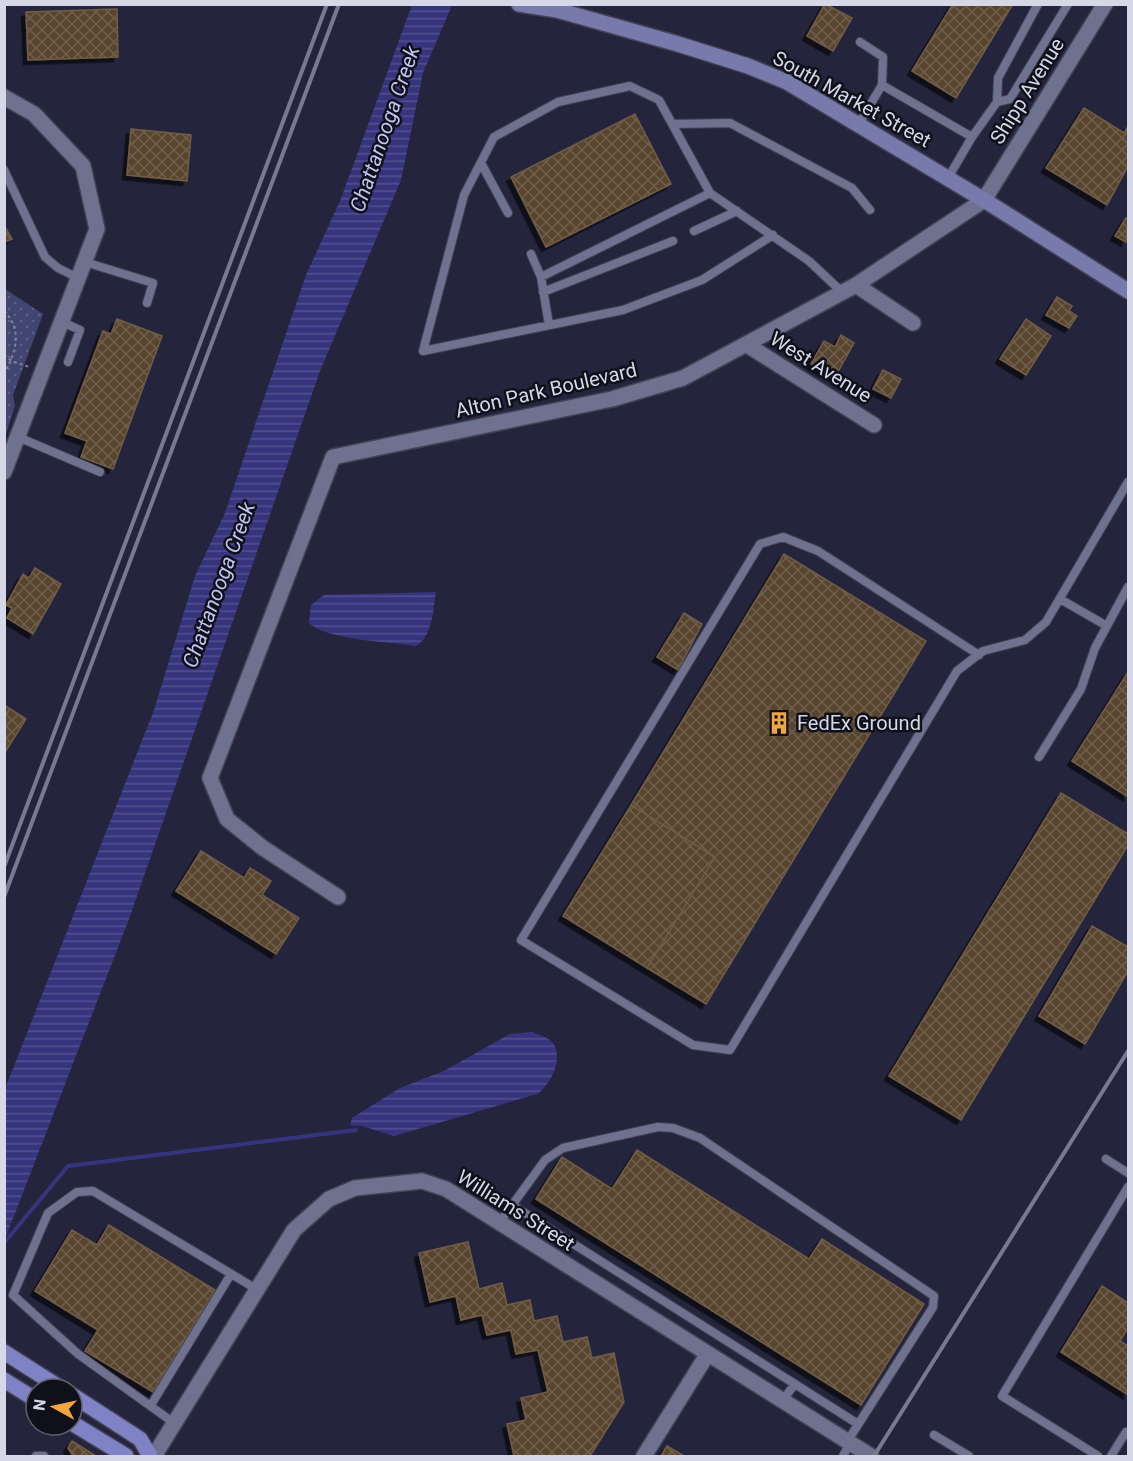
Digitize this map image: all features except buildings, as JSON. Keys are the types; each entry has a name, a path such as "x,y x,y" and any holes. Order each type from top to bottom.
{"main road":[{"name":"South Market Street","path":"519,4 557,10 748,66 787,82 984,200"},
{"path":"984,200 1128,291"},
{"path":"4,1352 43,1377"},
{"path":"4,1380 24,1392"},
{"path":"84,1403 140,1439 152,1456"},
{"path":"84,1430 126,1456"}],"street":[{"name":"Shipp Avenue","path":"984,200 1105,4"},
{"path":"4,97 34,114 83,165 97,229 4,472"},
{"name":"Alton Park Boulevard","path":"338,897 264,848 227,819 210,778 333,457 612,399 683,378 856,285 984,200"},
{"path":"856,285 914,323"},
{"name":"West Avenue","path":"747,345 874,425"},
{"name":"Williams Street","path":"152,1456 176,1424 294,1230 329,1199 355,1188 422,1180 446,1189 782,1401 846,1447 871,1456"},
{"path":"644,1456 707,1355"}],"lane":[{"path":"948,178 972,137 997,102 998,78 1038,4"},
{"path":"997,102 1010,99 1068,4"},
{"path":"858,124 882,84 883,57 860,42"},
{"path":"882,84 972,137"},
{"path":"773,235 702,280 623,310 423,351 464,195 494,137 558,102 630,86 659,100 710,193 773,235 809,261 842,292"},
{"path":"674,124 730,123 852,188 870,210"},
{"path":"481,163 508,213"},
{"path":"4,171 45,256 58,268 78,278"},
{"path":"541,277 710,193"},
{"path":"694,231 737,211"},
{"path":"543,292 673,241"},
{"path":"531,254 541,277 549,325"},
{"path":"85,262 153,283 147,303"},
{"path":"62,322 80,330 68,362"},
{"path":"18,437 100,472"},
{"path":"979,655 818,551 783,537 760,544 521,940 693,1045 730,1050 957,671 979,655 1025,640 1046,622 1128,482"},
{"path":"1039,758 1081,689 1095,648 1128,587"},
{"path":"1060,599 1107,626"},
{"path":"499,1223 545,1160 563,1148 658,1127 673,1128 700,1138 934,1296 933,1307 858,1424 846,1447"},
{"path":"1106,1158 1128,1173"},
{"path":"1098,1456 1002,1396 1128,1187"},
{"path":"176,1424 78,1354 13,1295 48,1213 77,1192 93,1191 258,1290"},
{"path":"512,1205 858,1424"},
{"path":"151,1405 231,1274"},
{"path":"641,1313 653,1294"},
{"path":"707,1355 719,1336"},
{"path":"782,1401 795,1384"},
{"path":"1111,1456 1126,1432"},
{"path":"934,1435 969,1456"},
{"path":"36,1456 44,1456"}],"path":[{"path":"4,311 14,326 16,339 12,361 4,373"},
{"path":"4,355 12,361 43,372"}],"shaded area":[{"path":"5,289 43,314 13,395 15,406 5,437"}],"water":[{"name":"Chattanooga Creek","path":"412,5 452,5 423,73 401,180 320,371 129,919 5,1239 5,1089 154,710 195,576 225,513 306,275 340,201"},
{"path":"436,592 429,629 422,642 416,646 344,637 317,629 309,623 311,605 324,595"},
{"path":"532,1032 551,1041 557,1056 551,1078 537,1094 394,1136 362,1126 350,1125 352,1118 400,1088 444,1071 510,1034"}],"waterway":[{"path":"4,1243 68,1166 356,1130"}],"railway":[{"path":"4,867 327,4"},
{"path":"4,897 339,4"},
{"path":"874,1456 1128,1051"}],"place":[{"name":"FedEx Ground","path":"779,723"}]}
